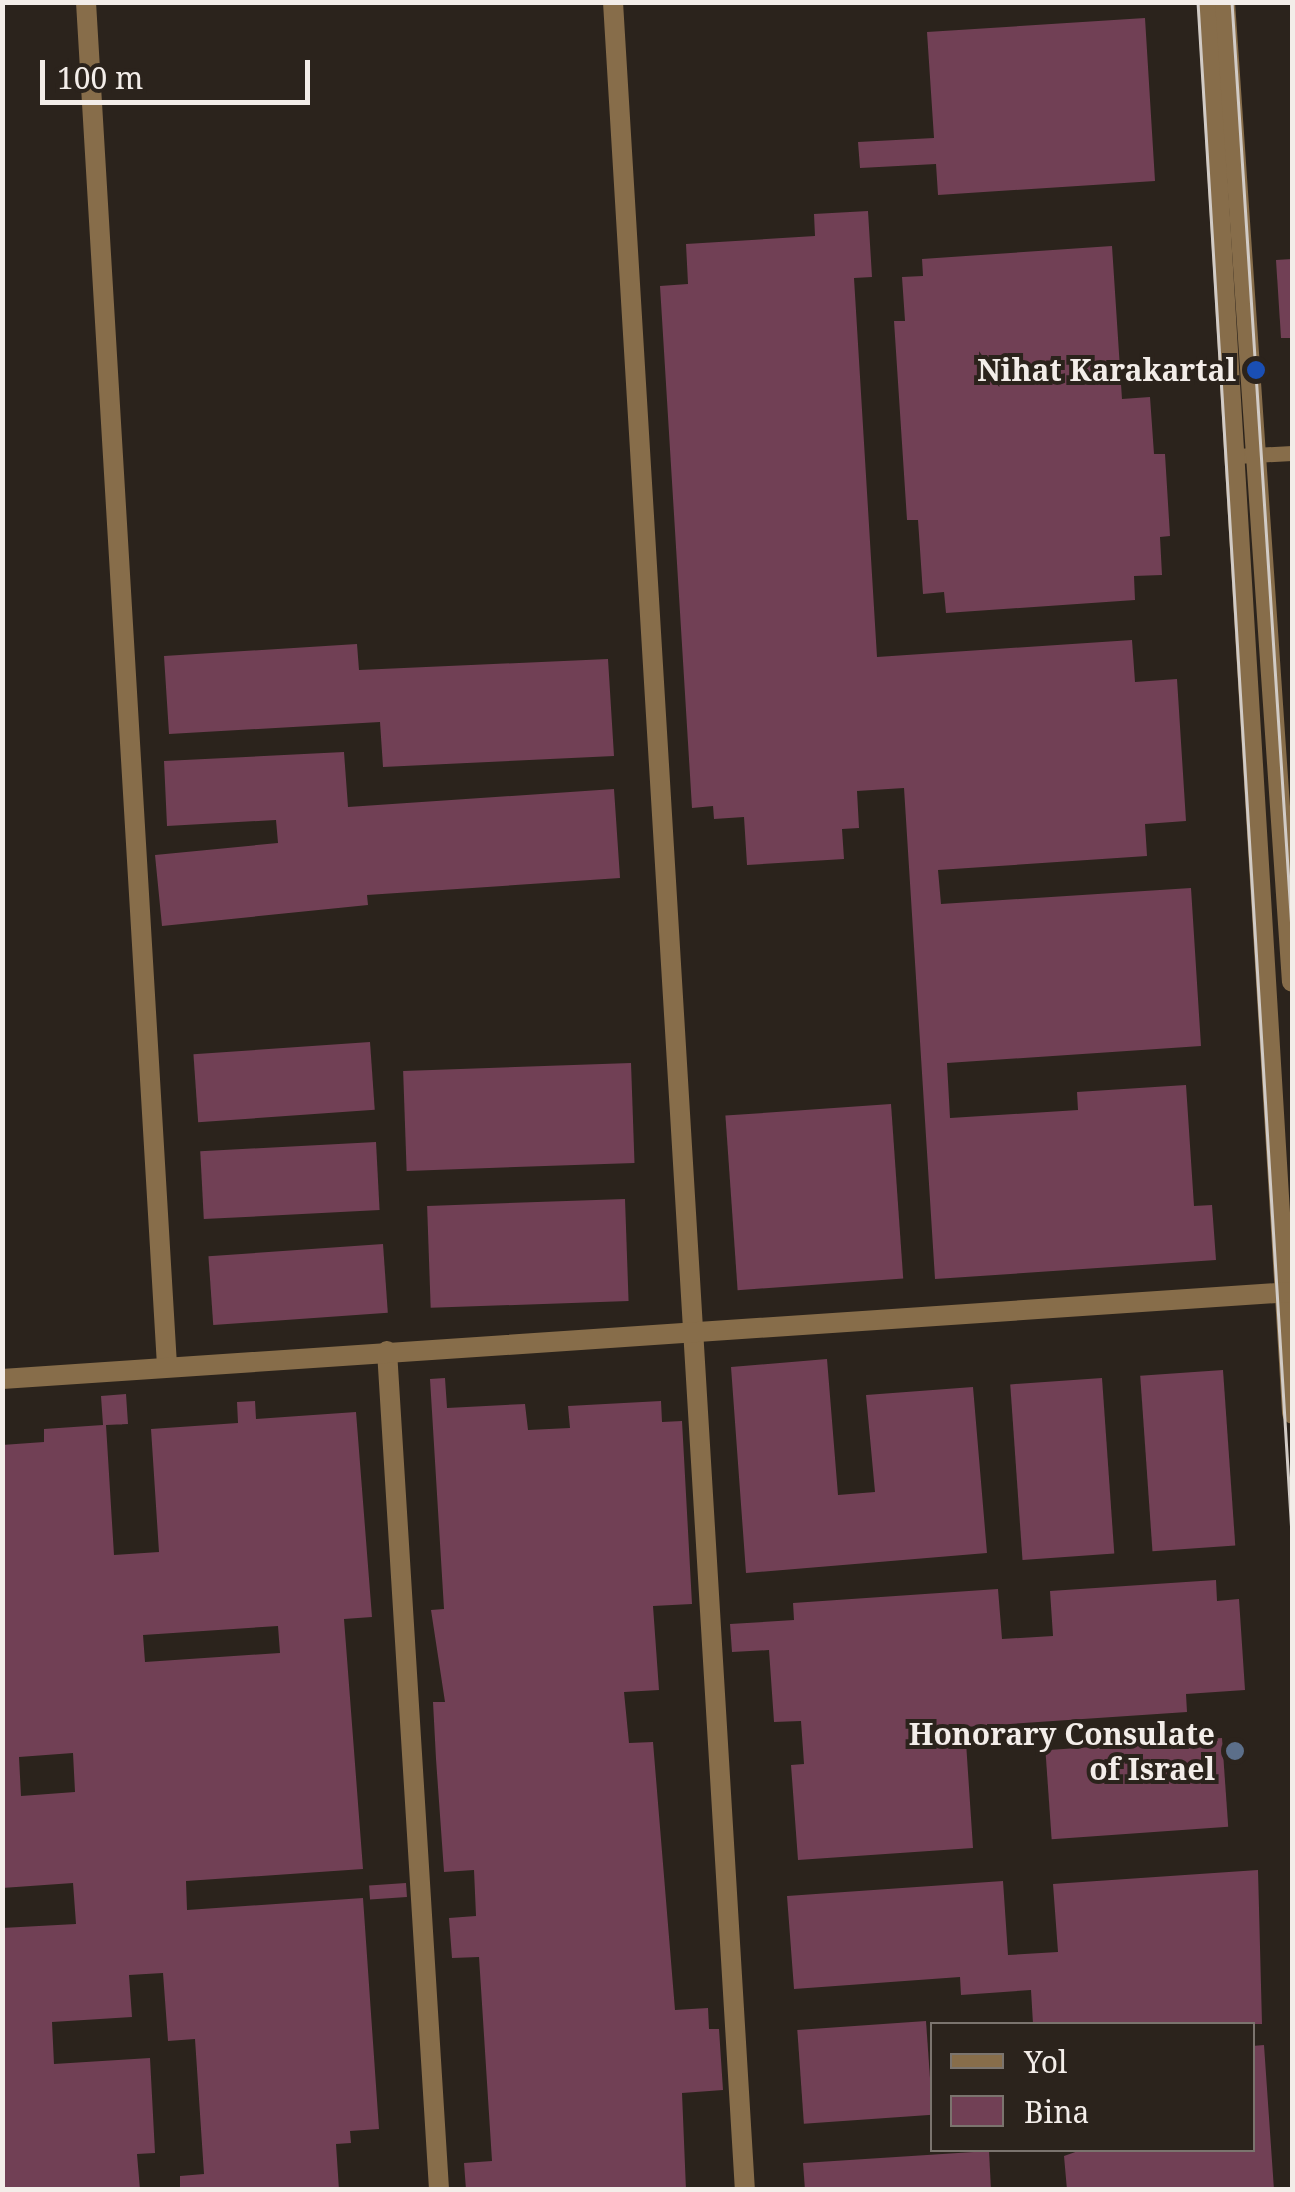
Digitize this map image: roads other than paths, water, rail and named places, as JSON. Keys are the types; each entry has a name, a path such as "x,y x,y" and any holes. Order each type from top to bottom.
{"street":[{"path":"86,2 167,1367"},
{"path":"613,2 698,1339 745,2190"},
{"path":"1207,2 1292,982"},
{"path":"1225,2 1292,1412"},
{"path":"1246,456 1292,453"},
{"path":"2,1379 387,1351 698,1339 1289,1292"},
{"path":"387,1351 439,2190"}],"tram line":[{"path":"1198,2 1292,1535"},
{"path":"1232,2 1292,930"}],"place":[{"name":"Nihat Karakartal","path":"1256,370"},
{"name":"Honorary Consulate of Israel","path":"1235,1751"}]}
